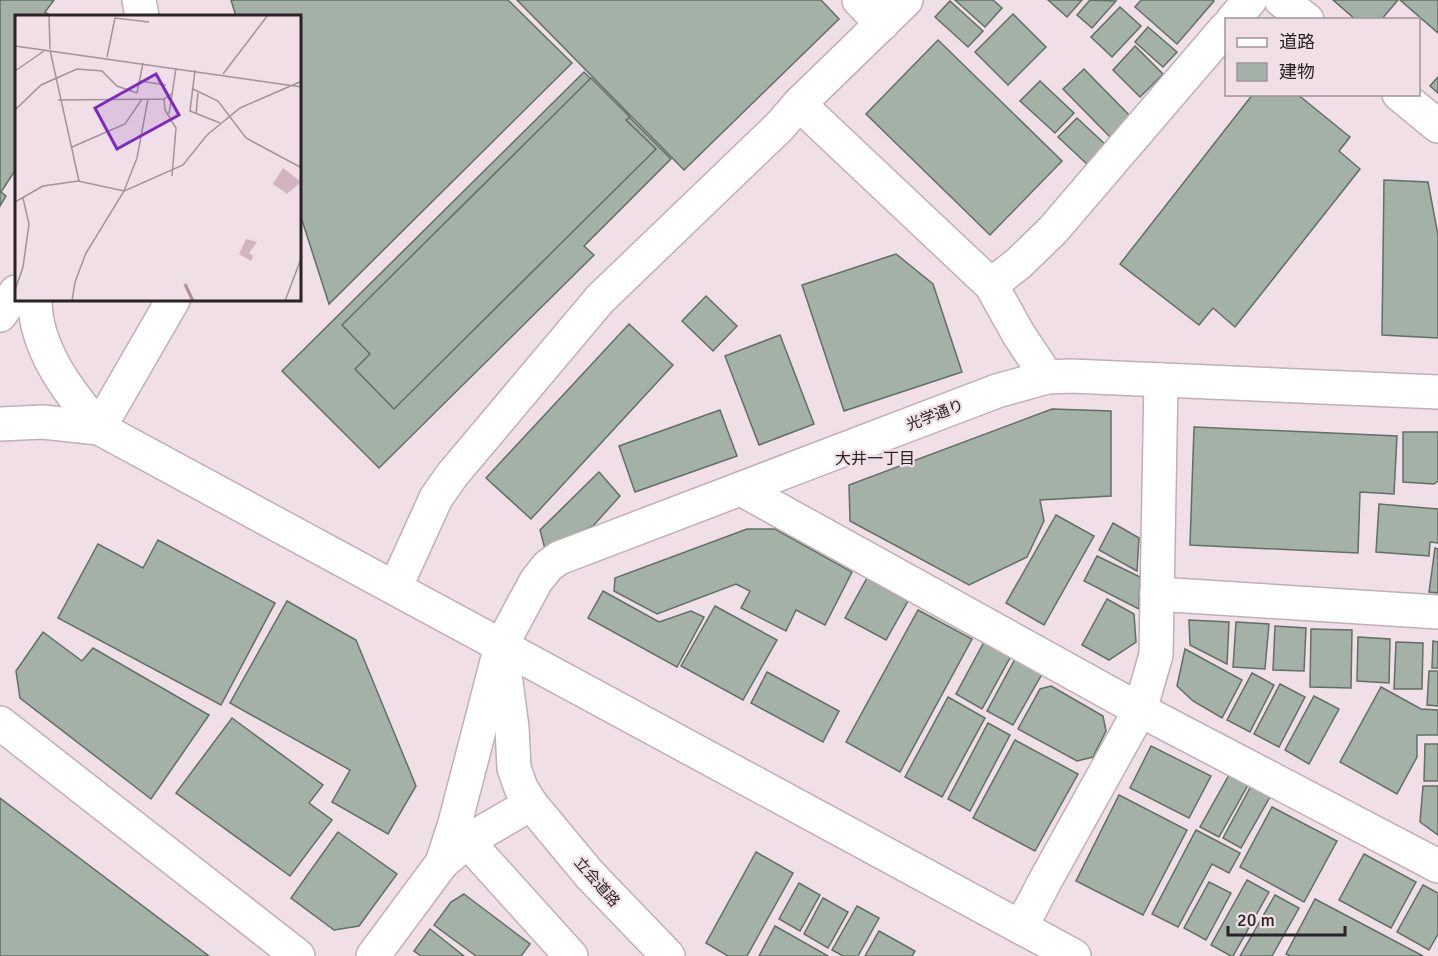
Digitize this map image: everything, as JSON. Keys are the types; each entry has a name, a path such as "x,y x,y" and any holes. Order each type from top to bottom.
{"street":[{"path":"139,0 142,15"},
{"path":"859,0 882,24"},
{"path":"395,588 436,498 459,466 600,299 780,126 799,104 906,0"},
{"path":"1235,18 1250,0"},
{"path":"1281,0 1304,18"},
{"path":"991,285 1019,263 1053,230 1225,30"},
{"path":"1401,96 1438,126"},
{"path":"799,104 991,285 1018,335 1047,376"},
{"path":"0,315 15,293"},
{"path":"35,302 35,315 40,334 53,362 72,396 99,428 1074,956"},
{"path":"99,428 172,302"},
{"name":"光学通り","path":"442,863 455,823 501,646 536,582 559,558 997,391 1047,376 1438,392"},
{"path":"1021,927 1140,710 1156,655 1161,380"},
{"path":"0,424 43,423 99,428"},
{"path":"741,489 1140,710 1438,866"},
{"path":"1157,594 1438,612"},
{"name":"立会道路","path":"501,646 512,728 514,768 521,788 531,804 603,889 668,956"},
{"path":"0,723 298,956"},
{"path":"373,956 442,863 467,841 531,804"},
{"path":"467,841 571,956"}],"building":[{"path":"0,0 54,0 45,12 50,15 15,15 15,171 1,192 6,196 0,206"},
{"path":"231,0 508,0 572,63 329,304 302,220 302,15 236,15"},
{"path":"517,0 821,0 839,19 684,170"},
{"path":"955,0 993,0 1002,8 985,27"},
{"path":"1048,0 1082,0 1067,17"},
{"path":"1090,0 1116,1 1092,28 1077,15"},
{"path":"1141,0 1214,1 1177,44 1135,7"},
{"path":"1333,0 1398,0 1383,18 1354,18"},
{"path":"1400,0 1438,0 1438,33"},
{"path":"950,1 983,31 968,47 935,17"},
{"path":"1120,7 1141,26 1112,57 1091,37"},
{"path":"1013,14 1046,47 1008,85 975,52"},
{"path":"1148,27 1177,52 1163,67 1135,42"},
{"path":"938,40 1062,161 990,235 866,114"},
{"path":"1135,46 1163,74 1140,97 1113,70"},
{"path":"1084,69 1132,118 1111,138 1063,89"},
{"path":"584,72 671,159 584,246 594,255 379,468 282,371"},
{"path":"1438,77 1438,93 1430,86"},
{"path":"591,78 630,117 626,120 656,149 394,409 355,369 370,354 342,325"},
{"path":"1040,81 1074,113 1055,133 1020,101"},
{"path":"1251,96 1299,96 1350,137 1339,151 1360,169 1235,327 1213,308 1199,325 1120,264"},
{"path":"1077,118 1107,146 1088,165 1058,137"},
{"path":"1384,180 1428,182 1438,235 1438,338 1382,335"},
{"path":"896,254 933,284 962,372 844,411 802,285"},
{"path":"706,296 737,326 713,351 682,321"},
{"path":"629,324 673,365 531,519 486,478"},
{"path":"780,335 814,424 759,445 725,356"},
{"path":"1052,409 1111,411 1111,496 1040,500 1044,521 1027,557 969,585 850,521 849,485"},
{"path":"720,410 737,456 635,492 619,446"},
{"path":"1194,427 1397,436 1394,494 1360,492 1358,553 1190,545"},
{"path":"1403,432 1438,432 1438,481 1434,484 1403,482"},
{"path":"599,472 620,496 593,526 545,549 540,530"},
{"path":"1379,504 1438,509 1438,543 1430,542 1429,556 1376,552"},
{"path":"1056,515 1094,536 1044,625 1006,603"},
{"path":"1113,523 1139,538 1137,571 1099,550"},
{"path":"747,529 775,529 852,572 825,625 796,610 786,631 741,608 750,591 736,584 657,614 614,591 615,578"},
{"path":"158,540 275,603 221,705 58,618 98,544 143,568"},
{"path":"1435,548 1438,549 1438,593 1429,592"},
{"path":"1097,556 1140,577 1139,609 1084,581"},
{"path":"867,578 908,601 886,640 845,618"},
{"path":"603,591 659,622 691,611 704,617 677,667 588,618"},
{"path":"1107,599 1134,614 1136,642 1109,660 1082,645"},
{"path":"287,601 356,640 416,786 388,834 332,802 350,770 230,703"},
{"path":"715,606 777,640 743,700 681,666"},
{"path":"918,610 972,639 900,772 846,742"},
{"path":"1189,620 1229,622 1227,664 1190,645"},
{"path":"1236,622 1269,624 1265,669 1233,667"},
{"path":"1275,626 1306,628 1304,671 1273,670"},
{"path":"1311,629 1352,630 1351,688 1310,687"},
{"path":"43,632 82,661 93,648 209,715 151,799 20,698 16,671"},
{"path":"1358,637 1390,639 1389,683 1357,681"},
{"path":"1433,641 1438,642 1438,668 1432,668"},
{"path":"984,642 1011,656 982,709 956,694"},
{"path":"1396,642 1423,643 1422,689 1394,689"},
{"path":"1185,649 1242,680 1222,718 1193,701 1177,686"},
{"path":"1015,659 1042,674 1013,725 987,711"},
{"path":"1429,671 1438,671 1438,706 1427,705"},
{"path":"767,672 839,711 823,742 751,703"},
{"path":"1252,673 1274,685 1250,732 1227,720"},
{"path":"1280,684 1305,697 1279,747 1254,734"},
{"path":"1051,686 1103,716 1106,731 1093,757 1077,761 1018,729 1040,689"},
{"path":"1381,687 1421,709 1438,710 1438,735 1417,735 1417,757 1397,794 1340,762"},
{"path":"1314,696 1339,709 1309,764 1285,750"},
{"path":"948,697 985,718 942,797 905,777"},
{"path":"232,718 323,785 309,803 332,820 290,876 176,793"},
{"path":"988,723 1010,735 970,811 948,799"},
{"path":"1015,740 1078,774 1035,851 973,818"},
{"path":"1425,744 1438,744 1438,781 1424,781"},
{"path":"1151,746 1211,776 1189,818 1130,788"},
{"path":"1229,775 1248,785 1219,837 1200,827"},
{"path":"1251,786 1270,797 1241,848 1223,838"},
{"path":"1423,786 1438,786 1438,835 1420,822"},
{"path":"1119,795 1187,830 1143,915 1076,881"},
{"path":"0,798 209,956 0,956"},
{"path":"1272,807 1337,841 1304,902 1240,867"},
{"path":"1196,830 1240,853 1229,873 1212,864 1178,927 1152,914"},
{"path":"338,832 397,874 359,926 334,930 291,898"},
{"path":"756,852 793,873 747,956 728,956 706,943"},
{"path":"1364,854 1416,882 1391,928 1339,900"},
{"path":"1247,880 1269,892 1231,956 1211,945"},
{"path":"1209,882 1231,893 1206,940 1184,928"},
{"path":"799,883 820,895 800,931 779,919"},
{"path":"1423,885 1438,893 1438,934 1429,950 1397,932"},
{"path":"464,894 530,944 521,956 476,956 434,925 451,902"},
{"path":"1275,895 1299,908 1272,956 1240,956"},
{"path":"823,898 848,912 828,948 804,934"},
{"path":"1315,899 1423,956 1291,956 1286,954"},
{"path":"857,906 879,918 858,956 843,956 832,950"},
{"path":"775,926 828,956 759,956"},
{"path":"430,929 464,956 421,956 414,951"},
{"path":"879,931 915,951 912,956 865,956"}],"district":[{"name":"大井一丁目","path":"875,458"}]}
